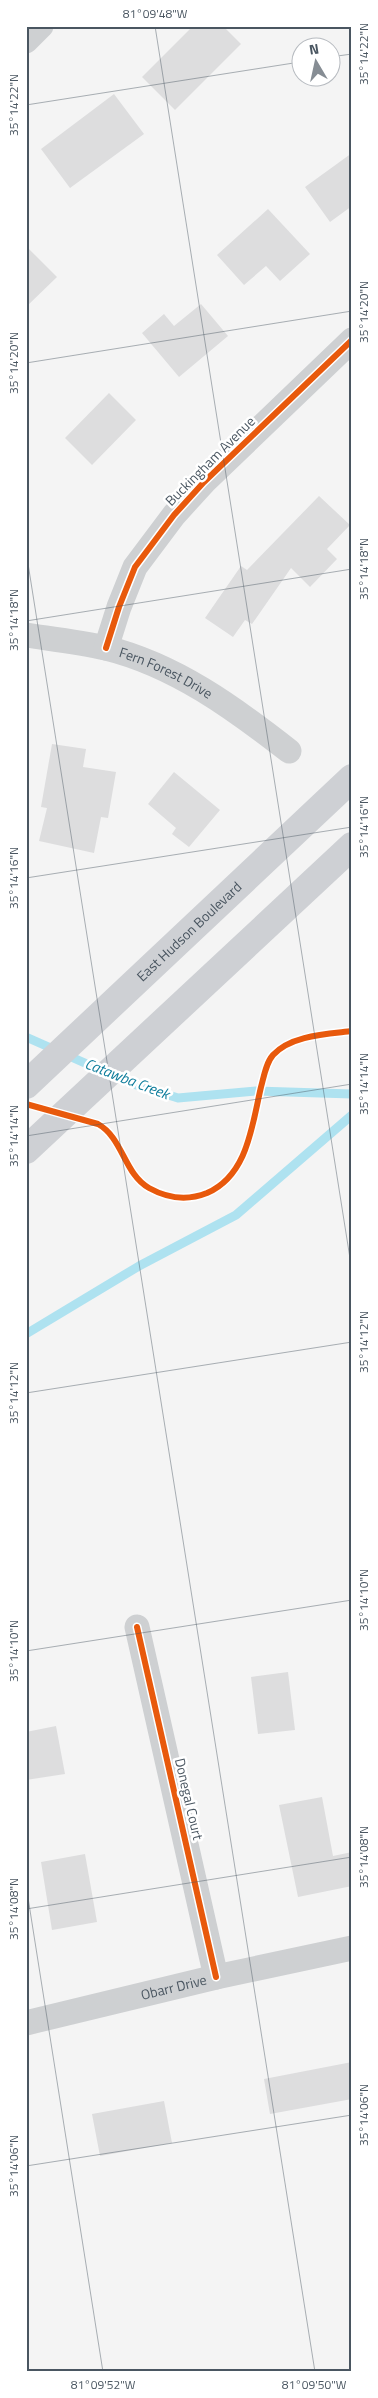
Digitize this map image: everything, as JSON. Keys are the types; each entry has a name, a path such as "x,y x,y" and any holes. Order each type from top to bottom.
{"main road":[{"name":"East Hudson Boulevard","path":"26,1085 352,778"},
{"path":"26,1150 352,846"}],"street":[{"path":"26,41 42,26"},
{"name":"Buckingham Avenue","path":"106,648 119,607 135,567 174,515 204,482 352,340"},
{"name":"Fern Forest Drive","path":"26,635 106,648 143,661 215,696 289,751"},
{"name":"Donegal Court","path":"137,1627 216,1977"},
{"name":"Obarr Drive","path":"26,2023 216,1977 352,1948"}],"building":[{"path":"193,26 223,26 241,44 175,110 142,77"},
{"path":"114,94 144,134 70,188 41,149"},
{"path":"352,153 352,206 330,222 305,187"},
{"path":"268,209 310,254 280,281 266,266 244,285 217,255"},
{"path":"26,246 57,277 26,307"},
{"path":"201,304 228,336 179,377 142,333 164,314 174,326"},
{"path":"109,393 136,420 92,465 65,438"},
{"path":"319,496 350,525 327,549 337,559 310,587 291,568 252,624 245,620 233,637 205,618 241,566 247,570"},
{"path":"52,744 86,749 83,767 116,772 108,818 101,817 94,853 39,841 47,808 41,807"},
{"path":"174,772 220,810 189,847 172,834 176,828 148,804"},
{"path":"288,1672 295,1730 258,1734 251,1677"},
{"path":"56,1726 65,1774 26,1780 26,1732"},
{"path":"322,1797 333,1856 352,1852 352,1886 298,1897 279,1805"},
{"path":"85,1854 97,1922 52,1930 41,1862"},
{"path":"352,2062 352,2099 270,2114 264,2079"},
{"path":"164,2101 172,2143 100,2156 92,2114"}],"waterway":[{"name":"Catawba Creek","path":"26,1037 130,1083 178,1098 256,1091 352,1094"},
{"path":"26,1334 139,1266 236,1215 352,1115"}],"cycle path":[{"path":"106,648 119,607 135,567 174,515 204,482 352,340"},
{"path":"26,1104 98,1124 113,1138 134,1174 141,1182 163,1194 185,1198 192,1197 207,1193 221,1185 240,1162 251,1132 266,1070 273,1055 281,1048 300,1039 352,1031"},
{"path":"137,1627 216,1977"}]}
